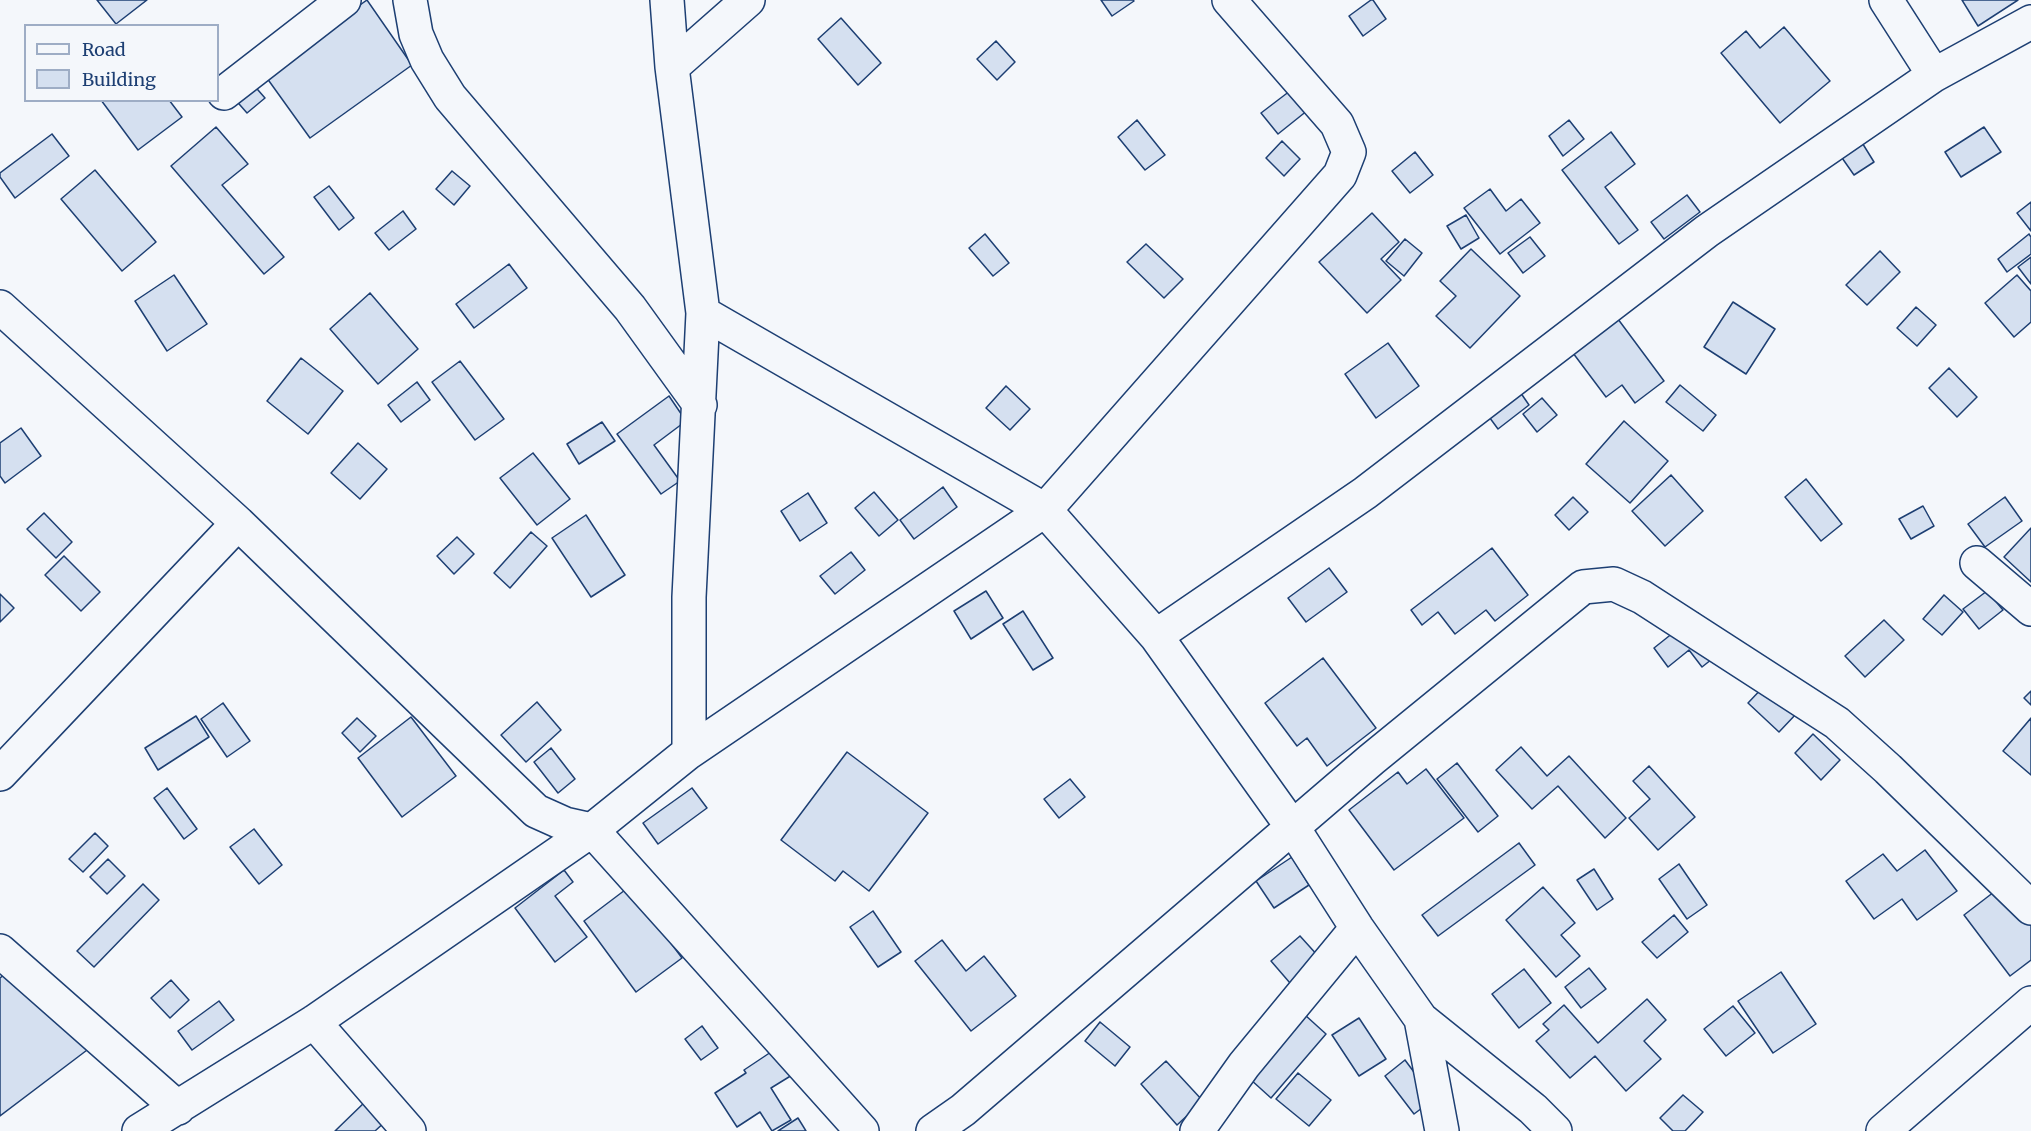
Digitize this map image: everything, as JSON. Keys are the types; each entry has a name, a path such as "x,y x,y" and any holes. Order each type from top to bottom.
{"street":[{"path":"225,93 344,0"},
{"path":"410,0 419,43 450,97 630,308 700,405"},
{"path":"667,0 672,67 703,313 689,597 689,752"},
{"path":"672,67 748,0"},
{"path":"139,1131 314,1022 592,830 689,752 1045,510 1340,175 1349,152 1337,124 1229,0"},
{"path":"1886,0 1934,75"},
{"path":"1156,636 1365,493 1707,231 1934,75 2031,22"},
{"path":"0,306 238,523 536,811 565,824 592,830 862,1131"},
{"path":"703,313 1045,510 1156,636 1293,828 1357,928 1421,1019 1533,1109 1555,1131"},
{"path":"0,774 238,523"},
{"path":"1977,564 2031,609"},
{"path":"933,1131 970,1120 1372,759 1583,588 1614,584 1642,597 1837,723 1888,769 2031,908"},
{"path":"1197,1131 1244,1065 1357,928"},
{"path":"0,951 178,1108"},
{"path":"1883,1131 2031,1003"},
{"path":"1421,1019 1442,1131"},
{"path":"314,1022 409,1131"}],"building":[{"path":"97,0 147,0 116,24"},
{"path":"367,0 412,65 310,138 264,74"},
{"path":"1101,0 1133,0 1134,1 1112,16"},
{"path":"1371,0 1386,19 1363,36 1349,16"},
{"path":"1962,0 2018,0 1978,26"},
{"path":"841,18 881,63 858,85 818,39"},
{"path":"1784,27 1830,81 1780,123 1721,53 1746,31 1760,48"},
{"path":"996,41 1015,62 997,80 977,59"},
{"path":"1303,81 1318,102 1278,134 1261,113"},
{"path":"251,82 265,98 247,113 233,97"},
{"path":"102,102 171,102 182,117 138,150"},
{"path":"1137,120 1165,155 1145,170 1118,137"},
{"path":"1569,120 1584,139 1563,156 1549,136"},
{"path":"216,127 248,164 222,185 284,257 264,274 171,166"},
{"path":"1984,127 2001,152 1961,177 1945,152"},
{"path":"1611,132 1635,164 1605,187 1638,230 1619,244 1562,170"},
{"path":"52,134 69,156 15,198 0,177 0,173"},
{"path":"1282,141 1300,159 1284,176 1266,158"},
{"path":"1861,141 1874,162 1854,175 1840,155"},
{"path":"1415,152 1433,175 1410,193 1392,171"},
{"path":"95,170 156,242 122,271 61,199"},
{"path":"452,171 470,186 454,205 436,189"},
{"path":"329,186 354,218 339,230 314,197"},
{"path":"1490,189 1506,211 1521,199 1540,223 1500,254 1464,208"},
{"path":"1687,195 1700,212 1664,239 1651,222"},
{"path":"2031,202 2031,231 2017,213"},
{"path":"403,211 416,229 389,250 375,233"},
{"path":"1372,213 1399,242 1381,259 1401,280 1367,313 1319,262"},
{"path":"1466,215 1479,238 1461,249 1447,226"},
{"path":"985,234 1009,263 993,276 969,248"},
{"path":"2029,234 2031,254 2007,272 1998,259"},
{"path":"1530,237 1545,256 1523,273 1508,253"},
{"path":"1405,239 1422,253 1404,276 1386,261"},
{"path":"1146,244 1183,279 1164,298 1127,262"},
{"path":"1471,249 1520,296 1470,348 1436,316 1456,296 1440,281"},
{"path":"1880,251 1900,272 1867,305 1846,285"},
{"path":"2031,257 2031,284 2018,267"},
{"path":"509,264 527,288 474,328 456,304"},
{"path":"174,275 207,324 167,351 135,301"},
{"path":"2017,275 2031,291 2031,322 2014,337 1985,303"},
{"path":"370,293 418,349 378,384 330,329"},
{"path":"1733,302 1775,329 1746,374 1704,347"},
{"path":"1916,307 1936,325 1917,346 1897,328"},
{"path":"1612,311 1664,381 1635,403 1622,385 1606,397 1567,345"},
{"path":"1388,343 1419,386 1376,418 1345,374"},
{"path":"301,358 343,391 308,434 267,401"},
{"path":"460,361 504,419 475,440 432,382"},
{"path":"1949,368 1977,397 1957,417 1929,388"},
{"path":"417,382 430,400 401,422 388,405"},
{"path":"1680,385 1716,415 1703,431 1666,402"},
{"path":"1006,386 1030,409 1010,430 986,408"},
{"path":"1516,386 1529,405 1498,429 1484,410"},
{"path":"669,396 686,421 654,445 680,481 661,494 617,434"},
{"path":"1542,398 1557,415 1537,432 1523,414"},
{"path":"1624,421 1668,461 1630,503 1586,464"},
{"path":"602,422 615,441 579,464 567,444"},
{"path":"21,428 41,456 5,483 0,476 0,443"},
{"path":"358,443 387,469 360,499 331,473"},
{"path":"533,453 570,499 537,525 500,478"},
{"path":"1671,475 1703,511 1665,546 1632,511"},
{"path":"1806,479 1842,524 1821,541 1785,497"},
{"path":"943,487 957,507 914,539 900,520"},
{"path":"874,492 898,520 879,536 855,508"},
{"path":"808,493 827,523 800,541 781,511"},
{"path":"1573,497 1588,512 1569,530 1555,515"},
{"path":"2005,497 2022,521 1985,547 1968,524"},
{"path":"1923,506 1934,526 1911,539 1899,519"},
{"path":"44,513 72,542 56,558 27,529"},
{"path":"586,515 625,575 591,597 552,538"},
{"path":"2031,528 2031,582 2004,557"},
{"path":"531,532 547,546 510,588 494,573"},
{"path":"457,537 474,554 454,574 437,556"},
{"path":"1492,548 1528,595 1495,621 1486,610 1455,634 1438,612 1422,625 1411,610"},
{"path":"851,552 865,570 835,594 820,576"},
{"path":"64,556 100,592 81,611 45,575"},
{"path":"1329,568 1347,592 1306,622 1288,598"},
{"path":"986,591 1003,618 971,639 954,611"},
{"path":"1987,591 2003,610 1979,629 1963,609"},
{"path":"0,594 14,608 0,622"},
{"path":"1944,595 1963,612 1942,635 1923,619"},
{"path":"1023,611 1053,658 1033,670 1003,624"},
{"path":"1698,613 1726,648 1702,667 1689,650 1668,667 1654,648"},
{"path":"1884,620 1904,640 1865,677 1845,656"},
{"path":"1323,658 1376,728 1327,766 1307,738 1297,746 1265,703"},
{"path":"1766,684 1797,713 1779,732 1748,703"},
{"path":"2031,691 2031,705 2024,698"},
{"path":"537,702 561,730 526,762 501,735"},
{"path":"223,703 250,741 227,757 201,719"},
{"path":"196,716 209,737 158,770 145,748"},
{"path":"411,717 456,776 402,817 358,758"},
{"path":"357,718 376,736 360,752 342,733"},
{"path":"2031,718 2031,775 2003,751"},
{"path":"1813,734 1840,760 1821,780 1795,753"},
{"path":"1521,747 1547,776 1569,756 1626,818 1605,838 1558,786 1532,809 1496,770"},
{"path":"551,748 575,779 558,793 534,762"},
{"path":"847,752 928,813 869,891 843,871 835,881 781,840"},
{"path":"1457,763 1498,816 1478,832 1437,779"},
{"path":"1649,766 1695,817 1658,850 1629,818 1650,799 1633,781"},
{"path":"1426,769 1464,818 1394,870 1349,810 1398,772 1407,784"},
{"path":"1070,779 1085,797 1059,818 1044,799"},
{"path":"167,788 197,829 184,839 154,798"},
{"path":"692,788 707,808 658,844 643,823"},
{"path":"254,829 282,865 259,884 230,847"},
{"path":"95,833 108,846 83,872 69,859"},
{"path":"1519,843 1535,865 1438,936 1422,915"},
{"path":"1925,850 1957,891 1917,920 1902,899 1874,919 1846,881 1883,854 1897,871"},
{"path":"1292,857 1309,885 1274,908 1256,881"},
{"path":"108,859 125,876 107,894 90,877"},
{"path":"1679,864 1707,905 1687,919 1659,879"},
{"path":"1594,869 1613,899 1597,910 1577,880"},
{"path":"564,870 573,882 555,896 587,937 555,962 515,908"},
{"path":"143,884 159,900 94,967 77,951"},
{"path":"2003,885 2031,922 2031,960 2010,976 1964,915"},
{"path":"629,887 682,958 636,992 584,921"},
{"path":"1543,887 1575,923 1561,935 1580,956 1556,977 1506,920"},
{"path":"873,911 901,952 878,967 850,927"},
{"path":"1674,915 1688,932 1657,958 1642,942"},
{"path":"1300,936 1319,957 1290,983 1271,961"},
{"path":"942,940 966,971 984,956 1016,996 971,1031 915,961"},
{"path":"24,960 99,1041 0,1116 0,978"},
{"path":"1589,968 1606,989 1581,1008 1565,987"},
{"path":"1524,969 1551,1003 1519,1028 1492,994"},
{"path":"1781,972 1816,1024 1773,1053 1738,1001"},
{"path":"171,980 189,1000 170,1018 151,998"},
{"path":"1647,999 1666,1020 1644,1041 1661,1059 1626,1091 1595,1056 1570,1078 1536,1041 1549,1030 1543,1024 1564,1005 1598,1043"},
{"path":"219,1001 234,1020 192,1050 178,1031"},
{"path":"1733,1006 1755,1033 1726,1056 1704,1029"},
{"path":"1305,1015 1326,1034 1271,1098 1250,1079"},
{"path":"1359,1018 1386,1059 1359,1076 1332,1035"},
{"path":"1100,1022 1130,1047 1115,1066 1085,1041"},
{"path":"702,1026 718,1048 701,1060 685,1039"},
{"path":"780,1046 797,1072 771,1088 791,1120 772,1131 760,1112 737,1127 715,1093 746,1073 744,1070"},
{"path":"1405,1060 1434,1099 1414,1114 1385,1076"},
{"path":"1166,1061 1203,1101 1177,1125 1141,1084"},
{"path":"1298,1073 1331,1100 1309,1126 1276,1099"},
{"path":"1683,1095 1703,1112 1685,1131 1673,1131 1660,1118"},
{"path":"368,1099 387,1120 375,1131 335,1131"},
{"path":"798,1118 806,1131 778,1131"}]}
